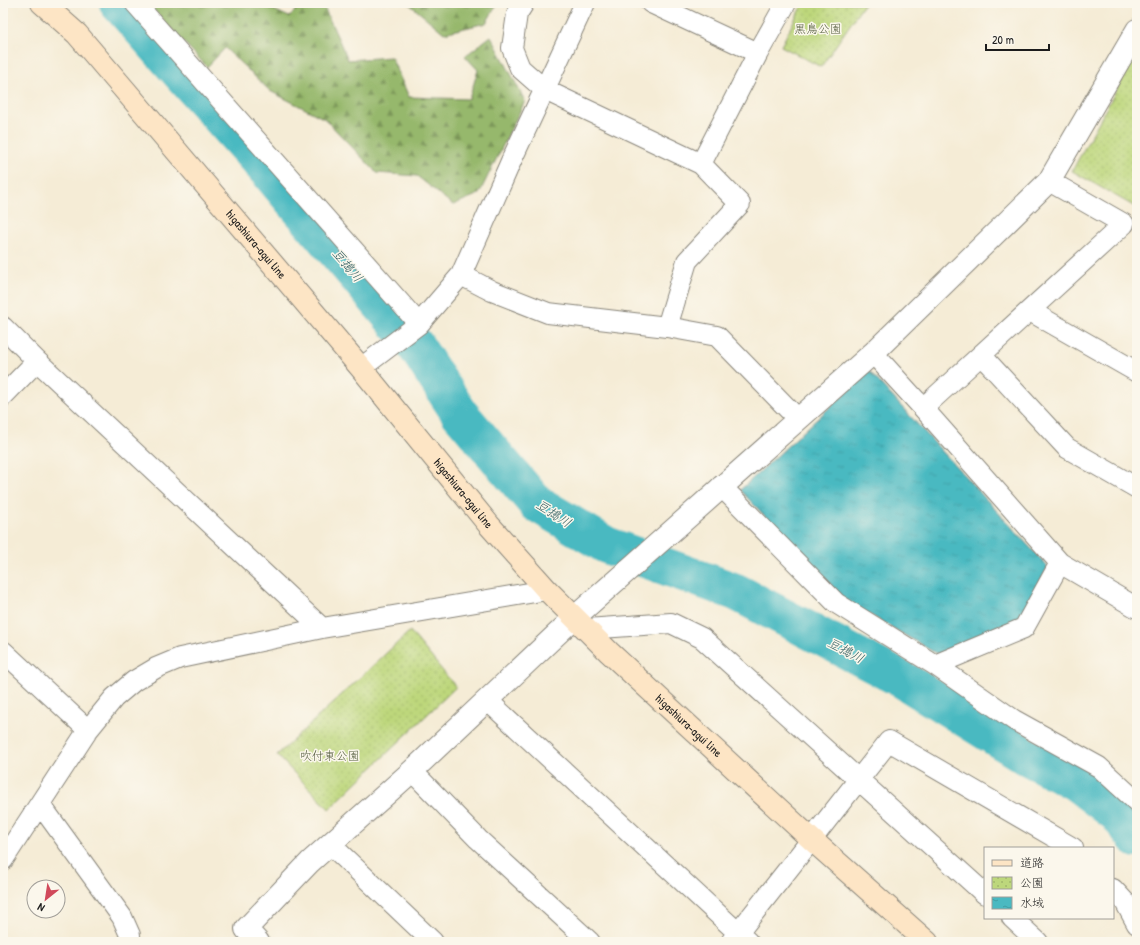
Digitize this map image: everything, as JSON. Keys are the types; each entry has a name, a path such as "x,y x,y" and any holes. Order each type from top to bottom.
{"main road":[{"name":"higashiura-agui line","path":"49,8 82,40 367,362 489,525 547,590 581,619 609,652 811,839 927,942"}],"street":[{"path":"135,3 419,324"},
{"path":"524,3 517,14 512,48 520,68 545,90 701,164 740,204 687,261 667,327"},
{"path":"367,362 419,324 461,275 512,159 585,3"},
{"path":"651,3 758,53"},
{"path":"701,164 758,53 786,3"},
{"path":"250,938 310,862 412,771 487,700 581,619 697,507 873,353 1049,181 1137,30"},
{"path":"923,408 1030,311 1130,228 1049,181"},
{"path":"461,275 492,291 548,313 667,327 717,336 798,419"},
{"path":"1030,311 1137,372"},
{"path":"3,327 37,361 322,628"},
{"path":"873,353 1060,563 1137,608"},
{"path":"981,356 1067,448 1137,488"},
{"path":"3,396 37,361"},
{"path":"721,486 836,603 935,665 1014,720 1099,767 1137,802"},
{"path":"935,665 1024,628 1060,563"},
{"path":"3,860 88,730 114,698 134,681 156,668 180,658 322,628 547,590"},
{"path":"581,619 671,623 702,638 984,893"},
{"path":"3,652 88,730"},
{"path":"487,700 739,939 811,839 857,779 889,741 1071,847"},
{"path":"412,771 478,839 590,942"},
{"path":"40,804 122,917 130,935 130,942"},
{"path":"330,844 432,942"},
{"path":"1114,890 1125,902 1137,924"},
{"path":"1013,919 1038,942"}],"green space":[{"path":"147,3 259,3 289,17 303,3 323,5 348,60 391,57 409,97 469,99 478,70 465,56 491,36 525,101 479,194 453,205 417,176 377,173 325,119 270,91 225,48 207,67"},
{"path":"408,3 498,3 486,23 444,33"},
{"name":"黒鳥公園","path":"803,3 865,3 821,67 781,46"},
{"path":"1137,52 1137,208 1072,171"},
{"name":"吹付東公園","path":"410,631 456,687 329,809 277,755"}],"water":[{"path":"869,371 1048,567 1018,623 937,654 843,599 740,490"}],"waterway":[{"name":"豆搗川","path":"118,3 267,170 415,345 460,414 536,503 606,545 736,592 905,681 1026,756 1075,782 1117,814 1137,839"}]}
